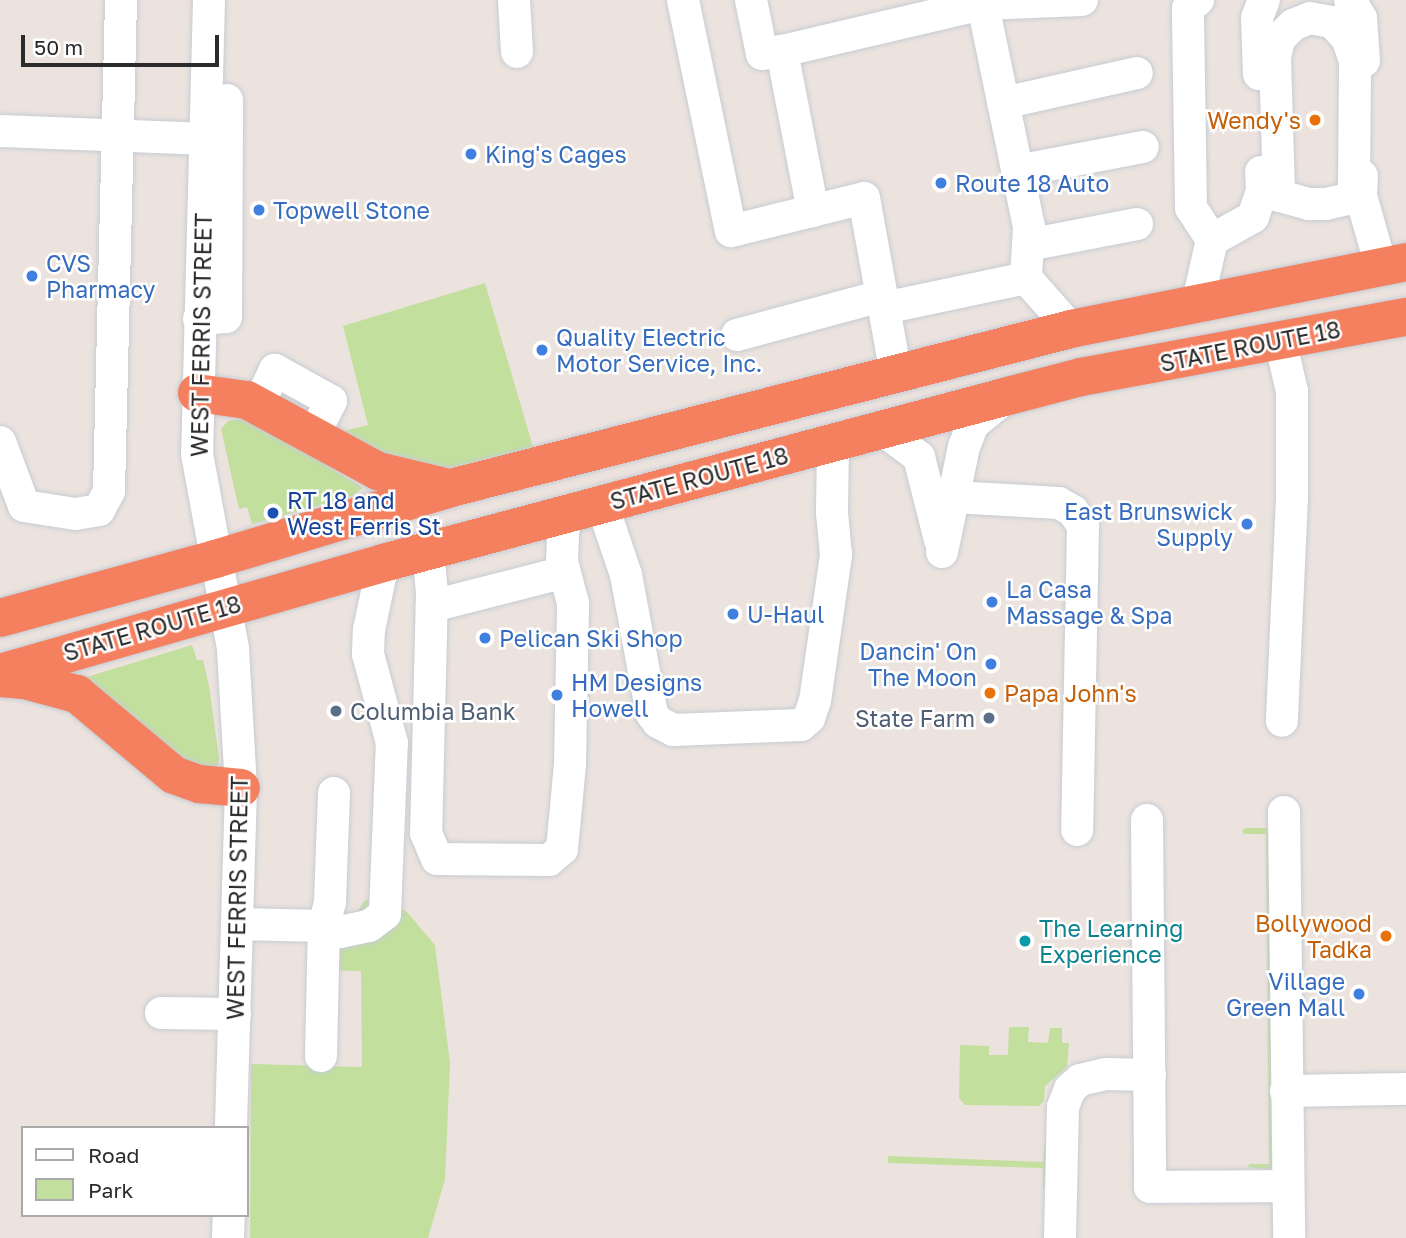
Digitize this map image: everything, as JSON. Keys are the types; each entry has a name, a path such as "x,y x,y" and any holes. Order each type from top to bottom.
{"highway":[{"path":"0,618 215,559 451,488 1071,328 1393,264"},
{"name":"STATE ROUTE 18","path":"0,673 383,563 1081,377 1279,340 1403,321"},
{"path":"197,393 234,397 258,406 312,438 377,471 451,488"},
{"path":"0,678 24,680 77,694 174,775 199,784 241,788"}],"street":[{"path":"0,442 24,506 75,513 99,510 109,491 121,0"},
{"name":"WEST FERRIS STREET","path":"209,0 197,454 233,649 241,788 232,1126"},
{"path":"199,319 226,317 228,0"},
{"path":"514,0 517,52"},
{"path":"683,0 731,230 864,198 895,374"},
{"path":"751,0 762,54 982,2 1082,0"},
{"path":"1198,0 1188,8 1191,208 1212,240 1198,302"},
{"path":"1264,0 1258,18 1270,194"},
{"path":"1350,0 1360,18 1364,39 1364,153 1361,196"},
{"path":"982,2 1029,227 1026,278 1071,328"},
{"path":"1212,240 1253,218 1270,194 1275,58 1279,39 1293,25 1310,18 1332,22 1347,38 1355,61 1354,185 1393,264"},
{"path":"782,51 813,211"},
{"path":"1003,103 1137,74"},
{"path":"0,131 205,139"},
{"path":"1017,171 1143,147"},
{"path":"1270,194 1309,204 1325,204 1361,196"},
{"path":"1028,245 1137,224"},
{"path":"737,335 883,302 1026,278"},
{"path":"1279,340 1292,391 1292,498 1282,722"},
{"path":"884,431 919,457 933,505 942,552 964,447 973,424 1008,396"},
{"path":"602,504 626,575 652,714 658,722 673,730 801,725 809,718 815,701 836,555 832,513 833,442"},
{"path":"954,497 1059,503 1073,511 1083,526 1077,831"},
{"path":"428,551 432,606 426,833 437,859 549,860 562,849 570,764 573,603 562,562 564,514"},
{"path":"236,925 324,926 340,932 369,926 385,914 392,743 368,654 369,630 383,563"},
{"path":"432,606 565,572"},
{"path":"321,1056 324,926 330,902 334,793"},
{"path":"1284,813 1289,1238"},
{"path":"1147,820 1150,1187 1287,1186"},
{"path":"161,1013 235,1014"},
{"path":"1060,1238 1063,1107 1070,1089 1080,1080 1105,1074 1150,1075"},
{"path":"1286,1091 1406,1089"},
{"path":"229,1217 229,1238"}],"green space":[{"path":"485,283 533,447 455,467 421,468 398,465 343,431 368,425 343,326"},
{"path":"253,420 363,488 352,496 252,524 247,507 239,509 221,429 228,421"},
{"path":"192,645 197,660 203,660 209,686 219,758 218,765 213,767 181,767 80,679"},
{"path":"1245,828 1269,828 1273,1170 1247,1167 1250,1164 1269,1164 1266,834 1244,834 1242,831"},
{"path":"381,895 407,912 435,945 450,1063 445,1179 428,1238 250,1238 251,1064 362,1067 361,971 323,970 364,901"},
{"path":"1009,1027 1029,1027 1028,1042 1048,1043 1050,1028 1062,1028 1062,1043 1069,1043 1067,1067 1045,1086 1044,1101 1039,1106 965,1105 959,1098 960,1045 989,1046 989,1055 1008,1055"},
{"path":"1045,1142 1048,1143 1046,1187 1043,1188 1043,1168 888,1163 888,1156 1043,1162"}],"place":[{"name":"Wendy's","path":"1315,120"},
{"name":"King's Cages","path":"471,154"},
{"name":"Route 18 Auto","path":"941,183"},
{"name":"Topwell Stone","path":"259,210"},
{"name":"CVS Pharmacy","path":"32,276"},
{"name":"Quality Electric Motor Service, Inc.","path":"542,350"},
{"name":"RT 18 and West Ferris St","path":"273,513"},
{"name":"East Brunswick Supply","path":"1247,524"},
{"name":"La Casa Massage & Spa","path":"992,602"},
{"name":"U-Haul","path":"733,614"},
{"name":"Pelican Ski Shop","path":"485,638"},
{"name":"Dancin' On The Moon","path":"991,664"},
{"name":"Papa John's","path":"990,693"},
{"name":"HM Designs Howell","path":"557,695"},
{"name":"Columbia Bank","path":"336,711"},
{"name":"State Farm","path":"989,718"},
{"name":"Bollywood Tadka","path":"1386,936"},
{"name":"The Learning Experience","path":"1025,941"},
{"name":"Village Green Mall","path":"1359,994"}]}
